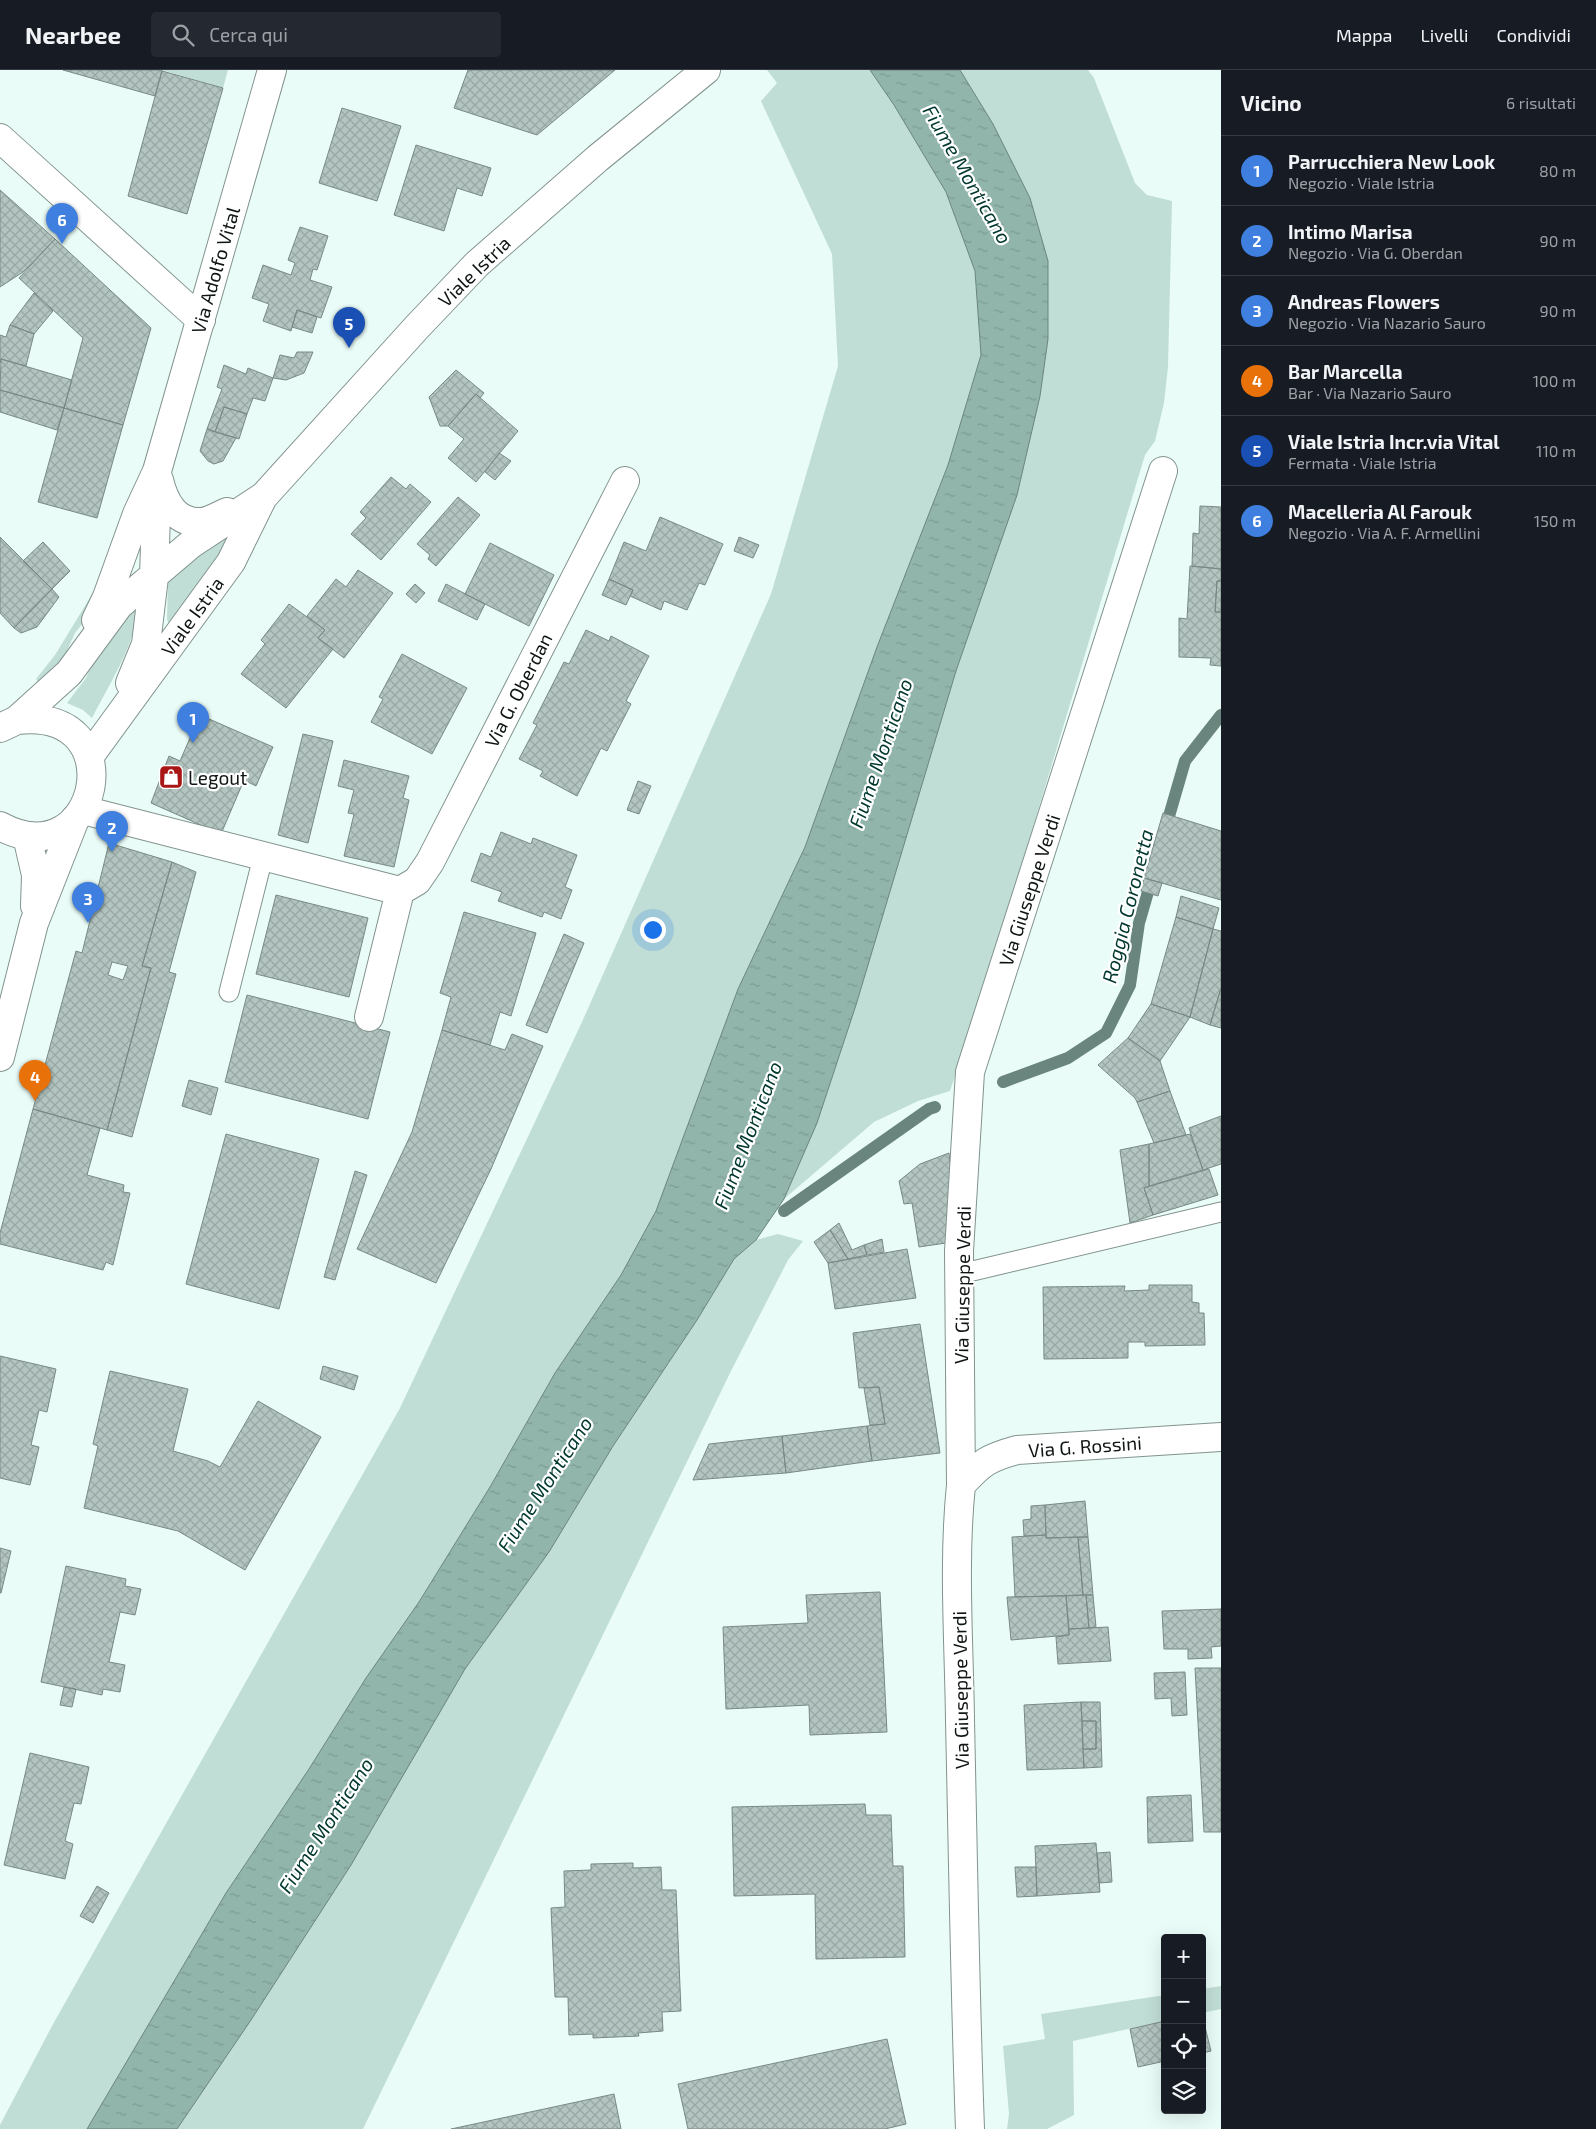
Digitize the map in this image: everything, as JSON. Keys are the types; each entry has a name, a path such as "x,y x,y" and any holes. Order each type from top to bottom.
{"street":[{"name":"Via Adolfo Vital","path":"70,673 107,597 137,514 157,471 272,70"},
{"name":"Viale Istria","path":"9,724 70,673 119,606 191,544 264,496 417,327 477,264 598,158 706,70"},
{"path":"0,138 201,320"},
{"name":"Via Adolfo Vital","path":"157,471 162,495 173,512 187,521 203,522 264,496"},
{"name":"Via Adolfo Vital","path":"154,576 157,471"},
{"name":"Via Giuseppe Verdi","path":"970,2129 964,1965 958,1578 959,1508 962,1484 960,1274 970,1072 1163,471"},
{"name":"Via G. Oberdan","path":"400,891 417,881 430,862 625,481"},
{"name":"Viale Istria","path":"9,724 35,718 52,721 68,730 81,742 90,757 231,562 264,496"},
{"name":"Viale Istria","path":"110,729 146,644 154,576"},
{"path":"0,1057 34,923 79,814 90,793 93,775 90,757"},
{"path":"79,814 400,891 369,1017"},
{"path":"0,826 27,836 44,836 61,830 79,814"},
{"path":"27,836 36,875 34,923"},
{"name":"Via G. Rossini","path":"962,1484 978,1466 992,1457 1017,1450 1221,1437"}],"lane":[{"path":"229,992 264,857"},
{"path":"960,1274 1221,1212"}],"shaded area":[{"path":"162,70 228,70 223,88"},
{"path":"767,70 870,70 894,105 946,192 975,271 981,355 948,465 877,647 805,847 738,989 656,1211 621,1275 555,1373 490,1487 419,1602 366,1678 309,1769 226,1893 87,2129 0,2129 0,2125 52,2026 400,1408 582,1022 771,594 838,366 832,254 761,101 777,83"},
{"path":"960,70 1088,70 1094,78 1135,183 1147,195 1172,201 1168,367 1164,403 1155,441 1145,455 990,970 950,1091 918,1101 874,1122 784,1199 817,1123 856,1005 956,671 1017,495 1040,396 993,124"},
{"path":"226,534 230,539 228,543 169,625 167,619 168,579"},
{"path":"91,596 92,606 86,619 75,633 61,664 39,683 36,679 55,655"},
{"path":"135,604 140,606 127,650 92,718 83,710 67,703 86,678 95,657"},
{"path":"778,1234 803,1241 788,1260 731,1371 363,2129 177,2129 251,2020 465,1669 549,1552 613,1446 697,1320 734,1259 756,1240"},
{"path":"1221,1986 1221,2009 1206,2012 1206,1988"},
{"path":"1161,1996 1161,2022 1073,2041 1074,2115 1047,2129 1007,2129 1009,2114 1003,2046 1045,2039 1041,2014"}],"water":[{"name":"Fiume Monticano","path":"870,70 960,70 993,124 1030,198 1048,261 1048,339 1040,396 1017,495 956,671 856,1005 817,1123 784,1199 756,1240 734,1259 697,1320 613,1446 549,1552 465,1669 351,1865 251,2020 177,2129 87,2129 226,1893 309,1769 366,1678 419,1602 490,1487 555,1373 621,1275 656,1211 738,989 805,847 877,647 948,465 981,355 975,271 946,192 894,105"}],"building":[{"path":"63,70 162,70 155,96"},
{"path":"468,70 615,70 537,135 454,108"},
{"path":"162,71 223,88 187,214 128,196"},
{"path":"342,108 401,126 377,201 319,183"},
{"path":"416,145 491,168 482,196 457,188 444,231 394,215"},
{"path":"0,190 55,239 23,272 0,287"},
{"path":"300,227 328,236 317,270 313,269 310,280 332,287 321,318 297,310 291,331 263,321 269,304 252,298 263,265 291,275 295,263 288,260"},
{"path":"55,239 151,328 123,425 64,408 83,338 19,278"},
{"path":"34,293 53,311 34,334 10,325"},
{"path":"297,310 317,317 312,333 292,327"},
{"path":"10,325 34,334 26,366 1,359 0,363 0,335 6,337"},
{"path":"297,352 313,352 304,373 286,380 273,378 280,355 294,358"},
{"path":"1,359 72,380 64,408 0,390"},
{"path":"224,365 246,374 248,368 273,378 265,401 253,398 247,414 224,407 215,432 207,429 222,389 217,387"},
{"path":"456,370 484,393 480,398 476,394 448,426 440,426 429,397"},
{"path":"0,390 64,408 57,430 0,412"},
{"path":"476,394 518,431 476,482 448,458 464,439 448,426"},
{"path":"224,407 247,414 239,439 215,432"},
{"path":"64,408 123,425 97,518 38,502"},
{"path":"207,429 236,438 223,461 214,464 208,461 200,451"},
{"path":"499,453 511,461 495,480 485,472"},
{"path":"391,477 406,489 410,484 431,502 381,560 351,534 366,518 360,512"},
{"path":"458,497 480,515 436,566 428,559 430,555 417,544"},
{"path":"1200,506 1221,507 1221,569 1192,566 1193,533 1199,534"},
{"path":"660,517 723,544 705,585 699,583 687,610 664,601 661,610 630,596 633,590 609,579 624,542 646,551"},
{"path":"0,537 52,589 14,628 0,613"},
{"path":"739,537 759,545 753,558 734,551"},
{"path":"43,542 70,571 52,589 23,561"},
{"path":"490,543 554,575 529,626 465,594"},
{"path":"1190,566 1221,569 1221,581 1217,581 1215,612 1221,612 1221,666 1210,665 1211,658 1179,657 1179,618 1187,619"},
{"path":"358,570 393,593 344,658 318,638 325,630 307,616 336,579 346,587"},
{"path":"609,579 633,590 626,605 602,595"},
{"path":"1217,581 1221,581 1221,612 1215,612"},
{"path":"415,584 425,593 416,603 406,594"},
{"path":"446,584 485,604 477,620 438,601"},
{"path":"52,589 59,597 37,627 21,633 14,628"},
{"path":"289,604 325,630 318,638 333,649 286,708 241,674 265,644 261,640"},
{"path":"586,630 609,641 611,636 649,656 626,701 631,704 607,751 601,748 577,796 540,776 543,771 519,759 537,725 533,723 564,662 569,664"},
{"path":"402,654 467,688 432,754 371,722 383,699 379,697"},
{"path":"200,715 273,747 256,786 244,780 221,834 151,803 169,756 180,761"},
{"path":"303,734 333,741 308,843 278,835"},
{"path":"344,760 409,776 403,798 409,800 394,867 344,856 354,814 348,813 354,790 338,786"},
{"path":"638,781 651,786 639,814 627,810"},
{"path":"1163,813 1221,831 1221,900 1144,878"},
{"path":"501,832 531,844 533,838 577,855 565,887 572,890 561,919 544,912 542,917 498,901 502,892 471,881 481,853 491,857"},
{"path":"109,843 172,862 142,966 151,968 107,1130 33,1109 76,951 82,953","holes":["112,962 128,966 123,980 108,975"]},
{"path":"172,862 196,872 169,972 176,974 132,1137 107,1130 151,968 142,966"},
{"path":"1144,878 1162,883 1158,896 1141,891"},
{"path":"276,895 368,918 349,997 256,974"},
{"path":"1181,896 1219,908 1213,929 1176,917"},
{"path":"464,912 536,933 511,1016 500,1012 490,1045 442,1030 451,997 440,993"},
{"path":"1176,917 1213,929 1190,1017 1151,1004"},
{"path":"1213,929 1221,931 1221,988 1210,1025 1190,1017"},
{"path":"564,934 584,943 547,1033 526,1025"},
{"path":"1221,988 1221,1028 1210,1025"},
{"path":"247,995 390,1032 368,1119 225,1082"},
{"path":"1151,1004 1190,1017 1160,1061 1128,1038"},
{"path":"442,1030 505,1050 512,1034 543,1046 491,1169 436,1283 357,1249 412,1132"},
{"path":"1128,1038 1160,1061 1170,1091 1137,1102 1135,1098 1098,1065"},
{"path":"189,1080 218,1088 211,1115 182,1106"},
{"path":"1170,1091 1186,1135 1154,1143 1137,1102"},
{"path":"33,1109 100,1128 87,1175 124,1185 123,1192 130,1193 113,1265 106,1262 103,1270 0,1244 0,1233"},
{"path":"1221,1116 1221,1164 1203,1170 1189,1128"},
{"path":"226,1134 319,1159 279,1309 186,1284"},
{"path":"1190,1134 1203,1170 1149,1186 1149,1144"},
{"path":"1149,1144 1149,1186 1144,1188 1153,1215 1130,1223 1120,1150"},
{"path":"949,1153 952,1178 946,1243 919,1247 912,1203 904,1204 899,1181 920,1164"},
{"path":"1209,1169 1218,1195 1153,1215 1144,1188"},
{"path":"355,1171 367,1175 335,1280 324,1277"},
{"path":"839,1223 852,1250 864,1245 867,1255 848,1259 830,1230"},
{"path":"830,1230 848,1259 828,1263 814,1242"},
{"path":"882,1239 884,1252 867,1255 864,1245"},
{"path":"907,1249 916,1298 835,1309 828,1263"},
{"path":"1149,1285 1192,1285 1192,1302 1199,1303 1199,1313 1204,1313 1205,1345 1145,1346 1145,1342 1128,1342 1128,1358 1044,1359 1043,1287 1125,1286 1124,1291 1149,1290"},
{"path":"920,1324 940,1453 872,1461 867,1426 885,1424 879,1387 859,1388 853,1333"},
{"path":"0,1356 56,1369 47,1412 39,1410 31,1445 39,1447 30,1485 0,1478"},
{"path":"323,1366 358,1376 354,1390 320,1379"},
{"path":"110,1371 188,1389 173,1451 208,1461 220,1467 258,1401 321,1437 245,1570 178,1531 84,1508 98,1446 93,1444"},
{"path":"879,1387 885,1424 870,1425 864,1388"},
{"path":"867,1426 872,1461 786,1473 782,1436"},
{"path":"782,1436 786,1473 693,1480 709,1444"},
{"path":"1085,1501 1088,1537 1046,1538 1045,1505"},
{"path":"1045,1505 1046,1535 1024,1536 1023,1520 1031,1519 1031,1506"},
{"path":"1046,1535 1046,1538 1078,1537 1083,1595 1015,1597 1012,1537"},
{"path":"1078,1537 1088,1537 1093,1595 1083,1595"},
{"path":"0,1548 11,1551 1,1593 0,1593"},
{"path":"66,1566 126,1579 125,1586 141,1589 135,1615 120,1612 109,1662 125,1665 120,1692 103,1689 102,1695 41,1682"},
{"path":"880,1592 887,1732 810,1735 809,1705 726,1709 723,1627 808,1623 806,1595"},
{"path":"1086,1595 1093,1595 1096,1627 1089,1628"},
{"path":"1086,1595 1089,1628 1069,1629 1066,1596"},
{"path":"1066,1596 1069,1635 1011,1640 1007,1597"},
{"path":"1221,1609 1221,1646 1211,1647 1212,1658 1188,1659 1188,1649 1164,1649 1162,1611"},
{"path":"1108,1627 1111,1661 1058,1664 1056,1637 1069,1635 1069,1629"},
{"path":"1195,1668 1221,1668 1221,1832 1204,1832"},
{"path":"1185,1672 1187,1715 1172,1716 1171,1698 1155,1699 1154,1673"},
{"path":"64,1687 76,1689 72,1707 60,1705"},
{"path":"1081,1702 1100,1702 1102,1767 1084,1768 1083,1749 1096,1749 1096,1721 1082,1721"},
{"path":"1081,1702 1084,1768 1027,1770 1024,1705"},
{"path":"1082,1721 1096,1721 1096,1749 1083,1749"},
{"path":"30,1753 89,1767 81,1804 74,1803 65,1841 73,1844 65,1879 4,1865"},
{"path":"1191,1795 1193,1841 1148,1843 1147,1797"},
{"path":"865,1804 866,1815 891,1815 893,1866 903,1866 905,1957 816,1959 815,1894 734,1896 732,1807"},
{"path":"1096,1843 1100,1892 1037,1896 1035,1846"},
{"path":"1110,1852 1112,1882 1099,1883 1097,1853"},
{"path":"633,1863 633,1868 661,1867 662,1890 676,1890 681,2011 662,2012 663,2031 638,2033 639,2036 593,2038 593,2034 569,2035 568,1997 555,1997 551,1908 565,1907 564,1871 591,1870 591,1864"},
{"path":"1015,1867 1036,1867 1037,1896 1017,1897"},
{"path":"97,1886 109,1893 93,1923 80,1916"},
{"path":"1161,2022 1161,2062 1138,2067 1130,2029"},
{"path":"1206,2031 1211,2051 1206,2052"},
{"path":"887,2039 906,2124 885,2129 688,2129 678,2084"},
{"path":"614,2094 621,2129 451,2129"}],"waterway":[{"name":"Roggia Coronetta","path":"1165,830 1185,761 1221,715"},
{"name":"Roggia Coronetta","path":"1003,1082 1068,1058 1106,1033 1130,985 1139,923 1152,878"},
{"name":"Roggia Coronetta","path":"784,1211 929,1109 935,1107"}],"place":[{"name":"Macelleria Al Farouk","path":"62,244"},
{"name":"Viale Istria Incr.via Vital","path":"349,348"},
{"name":"Parrucchiera New Look","path":"193,743"},
{"name":"Legout","path":"171,777"},
{"name":"Intimo Marisa","path":"112,852"},
{"name":"Andreas Flowers","path":"88,923"},
{"name":"Bar Marcella","path":"35,1101"}]}
